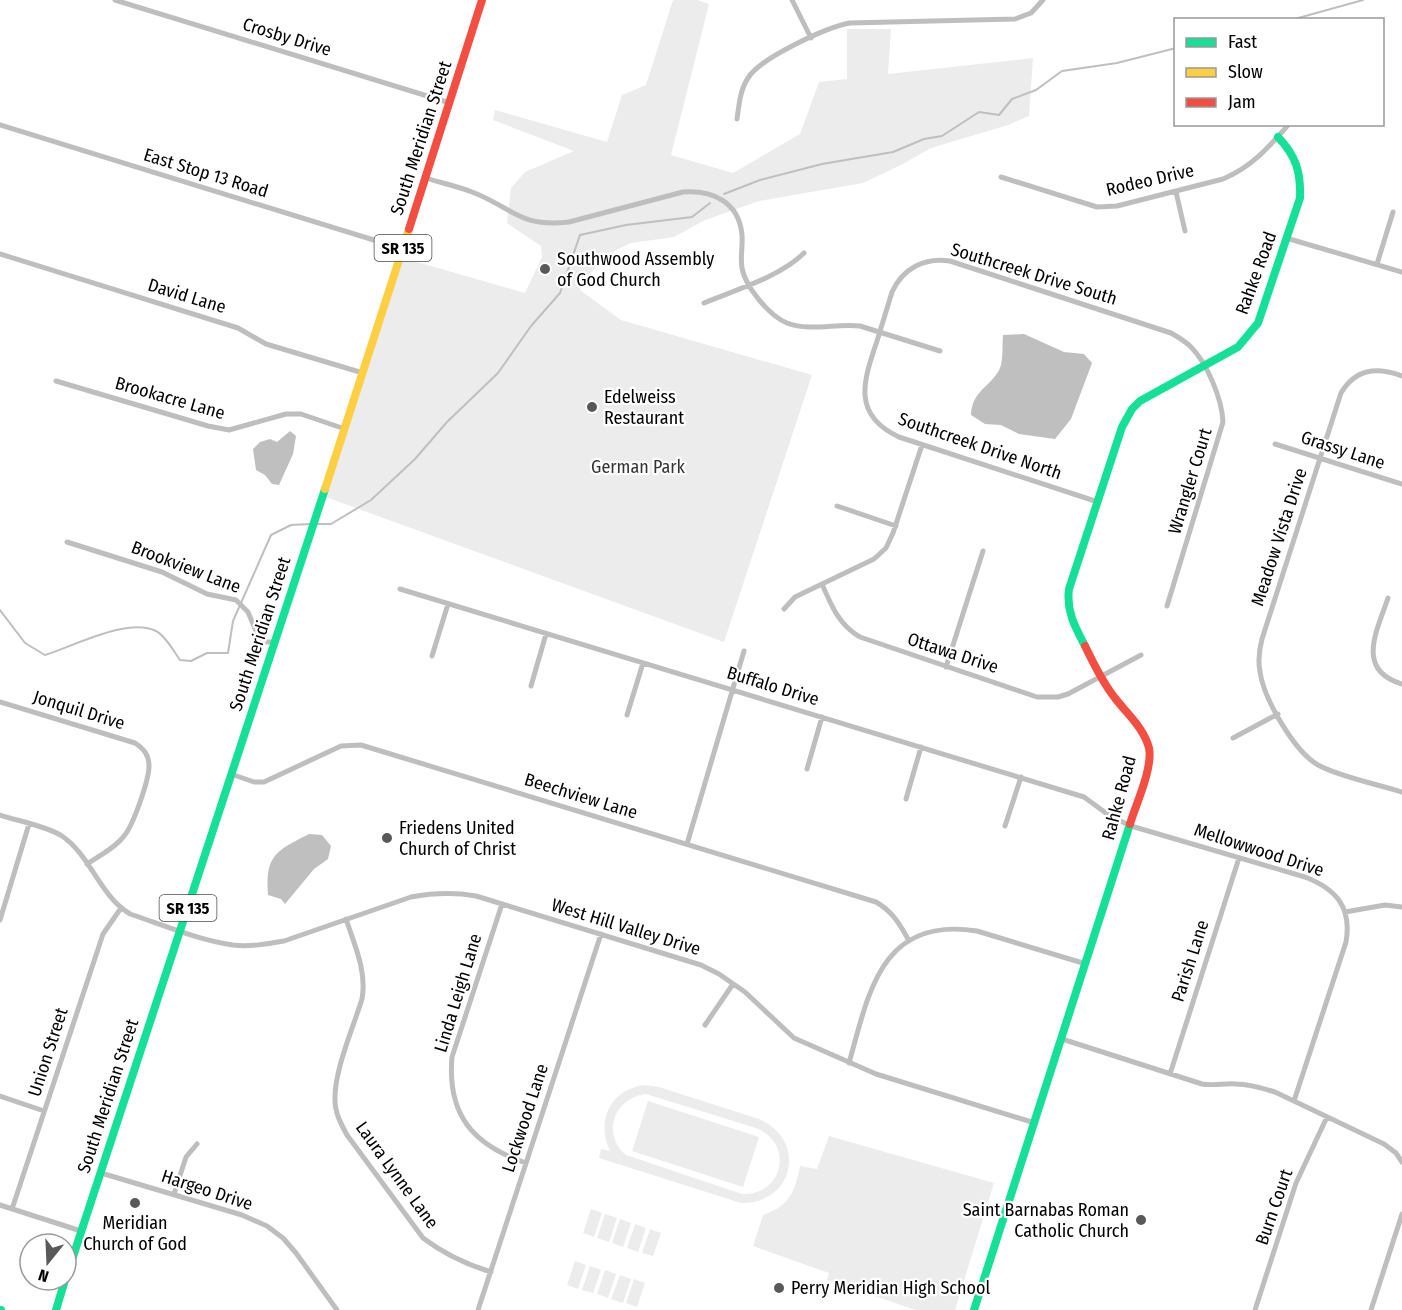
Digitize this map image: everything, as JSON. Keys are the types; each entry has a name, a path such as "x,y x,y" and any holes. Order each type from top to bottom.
{"main road":[{"name":"South Meridian Street","path":"78,1241 363,374 482,0"},
{"name":"Rahke Road","path":"974,1310 1148,768 1149,749 1142,731 1114,699 1100,677 1071,619 1067,602 1069,589 1122,427 1132,409 1151,394 1238,347 1258,323 1300,198 1301,178 1294,156 1278,137"},
{"name":"South Meridian Street","path":"56,1310 62,1292"}],"street":[{"name":"Crosby Drive","path":"115,0 450,103"},
{"path":"792,0 811,38"},
{"path":"737,119 742,91 753,71 766,60 836,25 850,22 1016,19 1031,13 1043,0"},
{"name":"East Stop 13 Road","path":"0,125 403,249"},
{"name":"Rodeo Drive","path":"1001,177 1097,207 1117,206 1176,192 1239,172 1255,161 1287,126"},
{"path":"426,178 473,193 522,218 552,224 569,222 683,192 699,190 709,193 726,203 738,218 742,234 741,265 749,284 768,310 787,323 810,328 847,325 880,332 940,351"},
{"path":"1176,192 1185,231"},
{"path":"1377,264 1393,212"},
{"path":"1286,238 1402,272"},
{"path":"704,303 794,263 804,252"},
{"name":"David Lane","path":"0,254 238,328 266,344 363,374"},
{"name":"Southcreek Drive South","path":"880,332 892,292 903,276 913,267 924,262 944,260 1171,333 1193,349 1204,367"},
{"name":"Southcreek Drive North","path":"880,332 865,376 866,403 873,418 888,432 1098,502"},
{"name":"Wrangler Court","path":"1167,606 1223,422 1220,401 1204,367"},
{"name":"Meadow Vista Drive","path":"1402,375 1383,370 1369,371 1349,382 1341,393 1260,646 1261,677 1268,696 1295,745 1318,765 1402,792"},
{"name":"Brookacre Lane","path":"56,381 208,426 229,430 286,414 301,414 345,429"},
{"path":"784,609 795,597 874,559 886,548 896,526 922,444"},
{"name":"Grassy Lane","path":"1275,444 1402,484"},
{"path":"837,507 896,526"},
{"name":"Brookview Lane","path":"67,542 162,572 207,594 239,602 250,615 258,636 266,642 275,642"},
{"path":"946,667 983,551"},
{"name":"Ottawa Drive","path":"822,584 836,616 848,631 860,638 1037,697 1048,698 1068,694 1141,655"},
{"name":"Buffalo Drive","path":"400,589 1084,797 1110,816 1131,826"},
{"path":"1388,598 1373,644 1373,658 1376,667 1386,678 1402,684"},
{"path":"432,656 448,604"},
{"path":"531,686 546,634"},
{"path":"687,844 744,651"},
{"path":"627,715 643,663"},
{"name":"Jonquil Drive","path":"0,702 135,743 147,753 148,776 131,826 116,845 87,864"},
{"path":"1233,738 1278,714"},
{"path":"807,770 822,717"},
{"name":"Beechview Lane","path":"231,774 254,782 264,782 340,746 361,745 876,902 897,919 909,941"},
{"path":"906,799 921,747"},
{"path":"1005,826 1021,777"},
{"path":"0,815 62,836 87,864 107,895 121,908"},
{"path":"0,920 29,825"},
{"name":"Mellowwood Drive","path":"1131,826 1321,884 1337,897 1345,912"},
{"name":"Parish Lane","path":"1170,1074 1239,858"},
{"name":"West Hill Valley Drive","path":"121,908 130,914 234,945 264,945 284,941 411,897 430,893 476,896 701,965 745,992 794,1038 876,1074 1035,1123"},
{"name":"Linda Leigh Lane","path":"502,904 452,1057 451,1084 460,1112 468,1126 482,1141 504,1155 526,1162"},
{"path":"1294,1101 1346,942 1348,930 1345,912 1385,905 1402,907"},
{"name":"Union Street","path":"12,1209 103,934 121,908"},
{"name":"Laura Lynne Lane","path":"346,920 363,972 365,986 336,1080 335,1101 338,1117 347,1136 423,1238 465,1264 491,1272"},
{"path":"849,1063 872,985 892,953 909,941 937,930 963,929 1086,964"},
{"name":"Lockwood Lane","path":"478,1310 601,934"},
{"path":"705,1025 733,984"},
{"path":"1062,1040 1214,1086 1236,1084 1259,1087 1384,1144 1400,1153 1402,1162"},
{"path":"0,1096 44,1111"},
{"name":"Burn Court","path":"1255,1310 1296,1183 1327,1117"},
{"path":"174,1194 186,1157 197,1144"},
{"name":"Hargeo Drive","path":"101,1173 242,1215 267,1226 283,1238 296,1253 337,1310"},
{"path":"0,1205 81,1231"},
{"path":"1371,1310 1402,1215"}],"green space":[{"name":"German Park","path":"673,0 697,0 709,4 671,155 733,173 800,134 819,82 847,79 847,29 891,29 888,74 1033,58 1029,116 1008,125 931,148 863,183 759,201 705,220 674,237 631,243 602,257 580,290 621,320 812,375 724,642 323,496 400,257 525,293 542,257 541,246 507,223 511,188 525,172 574,151 493,120 495,110 607,142 622,95 646,85"},
{"path":"644,1085 659,1087 759,1119 774,1129 784,1141 789,1155 788,1169 783,1182 773,1193 759,1201 741,1203 599,1158 601,1149 610,1151 605,1129 609,1109 622,1093","holes":["646,1094 756,1128 776,1145 780,1156 779,1168 775,1178 767,1187 756,1192 742,1194 626,1155 618,1147 613,1128 615,1118 626,1102"]},
{"path":"648,1101 759,1137 743,1187 632,1151"},
{"path":"829,1136 994,1183 955,1310 916,1310 827,1280 829,1273 753,1246 763,1215 779,1207 790,1196 800,1166 817,1169"},
{"path":"591,1209 602,1213 594,1237 583,1233"},
{"path":"605,1214 617,1218 609,1242 597,1238"},
{"path":"620,1219 631,1223 623,1247 612,1243"},
{"path":"635,1224 646,1228 638,1252 627,1248"},
{"path":"650,1229 661,1233 653,1256 642,1253"},
{"path":"575,1261 586,1265 578,1289 567,1285"},
{"path":"590,1266 601,1270 593,1293 582,1290"},
{"path":"605,1270 616,1274 608,1298 597,1294"},
{"path":"620,1275 631,1279 623,1303 611,1299"},
{"path":"634,1279 645,1283 637,1307 626,1303"}],"shaded area":[{"path":"1024,334 1064,352 1084,354 1092,363 1071,419 1055,439 1019,434 1001,425 985,424 971,415 977,396 1000,369 1003,335"},
{"path":"290,431 296,436 293,454 279,485 272,484 265,475 256,470 253,449 260,442 270,439 277,442"},
{"path":"309,834 322,835 331,846 328,859 314,869 285,904 281,899 268,895 268,871 275,856 281,850"}],"waterway":[{"path":"1298,18 1363,0"},
{"path":"724,194 760,180 822,164 893,152 924,139 942,136 979,112 999,115 1012,99 1036,90 1062,71 1117,63 1174,49"},
{"path":"316,524 331,524 371,500 415,459 447,422 498,373 531,326 560,293 580,235 626,225 692,217 710,203"},
{"path":"0,610 25,643 45,655 101,634 131,628 144,628 160,633 180,660 191,661 207,653 228,653 233,621 271,535 291,525 310,524"}],"traffic: fast":[{"path":"1085,646 1070,612 1069,589 1122,427 1132,409 1140,401 1238,347 1258,323 1300,198 1300,180 1296,165 1278,137"},
{"path":"78,1241 325,489"},
{"path":"974,1310 1130,824"},
{"path":"56,1310 61,1292"}],"traffic: slow":[{"path":"325,489 409,229"}],"traffic: jam":[{"path":"409,229 482,0"},
{"path":"1085,646 1106,686 1139,728 1149,748 1149,766 1130,824"}],"place":[{"name":"Southwood Assembly of God Church","path":"545,269"},
{"name":"Edelweiss Restaurant","path":"592,407"},
{"name":"Friedens United Church of Christ","path":"387,838"},
{"name":"Meridian Church of God","path":"135,1203"},
{"name":"Saint Barnabas Roman Catholic Church","path":"1141,1220"},
{"name":"Perry Meridian High School","path":"779,1288"}]}
